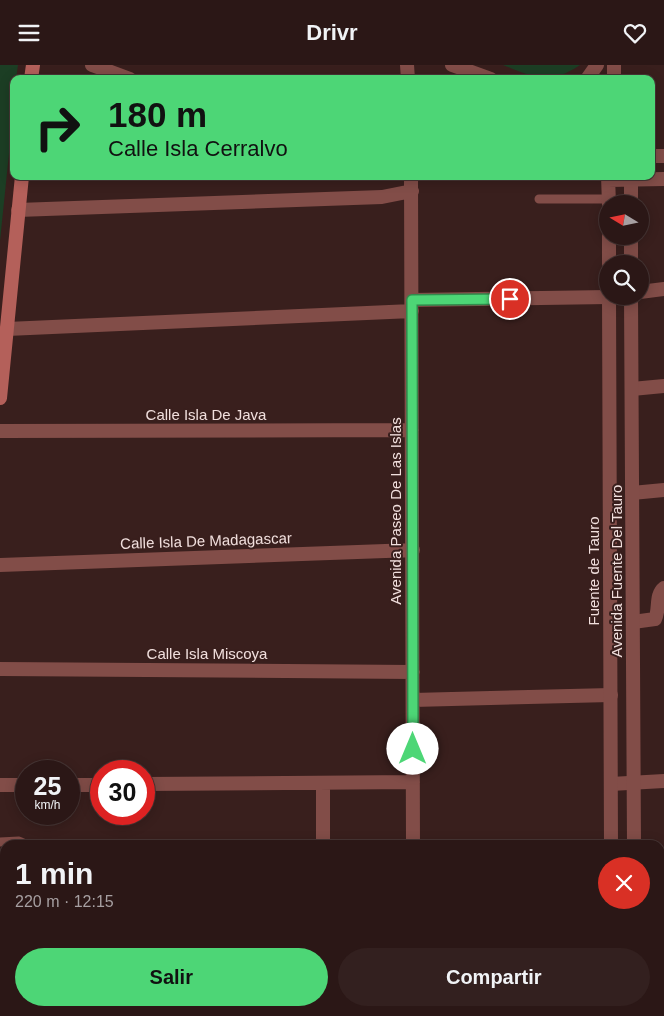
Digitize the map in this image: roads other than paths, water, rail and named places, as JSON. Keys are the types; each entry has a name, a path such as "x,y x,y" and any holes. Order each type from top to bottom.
{"main road":[{"path":"0,398 22,180"}],"street":[{"path":"92,65 119,75"},
{"path":"452,65 480,75"},
{"path":"590,75 598,65"},
{"path":"608,180 609,195"},
{"path":"631,180 631,195"},
{"path":"18,210 382,197 409,181"},
{"name":"Avenida Paseo De Las Islas","path":"409,181 412,306 413,840"},
{"path":"649,291 664,289"},
{"path":"7,329 599,297"},
{"name":"Fuente de Tauro","path":"609,305 611,840"},
{"name":"Avenida Fuente Del Tauro","path":"632,305 634,840"},
{"path":"632,389 664,386"},
{"name":"Calle Isla De Java","path":"0,431 412,430"},
{"path":"632,493 664,490"},
{"name":"Calle Isla De Madagascar","path":"0,565 412,550"},
{"path":"633,622 655,619 658,614 659,594 664,588"},
{"name":"Calle Isla Miscoya","path":"0,669 413,672"},
{"path":"413,699 611,695"},
{"path":"611,784 664,781"},
{"path":"155,784 413,782"},
{"path":"323,783 323,840"},
{"path":"0,785 15,785"}],"lane":[{"path":"539,199 599,202"}]}
